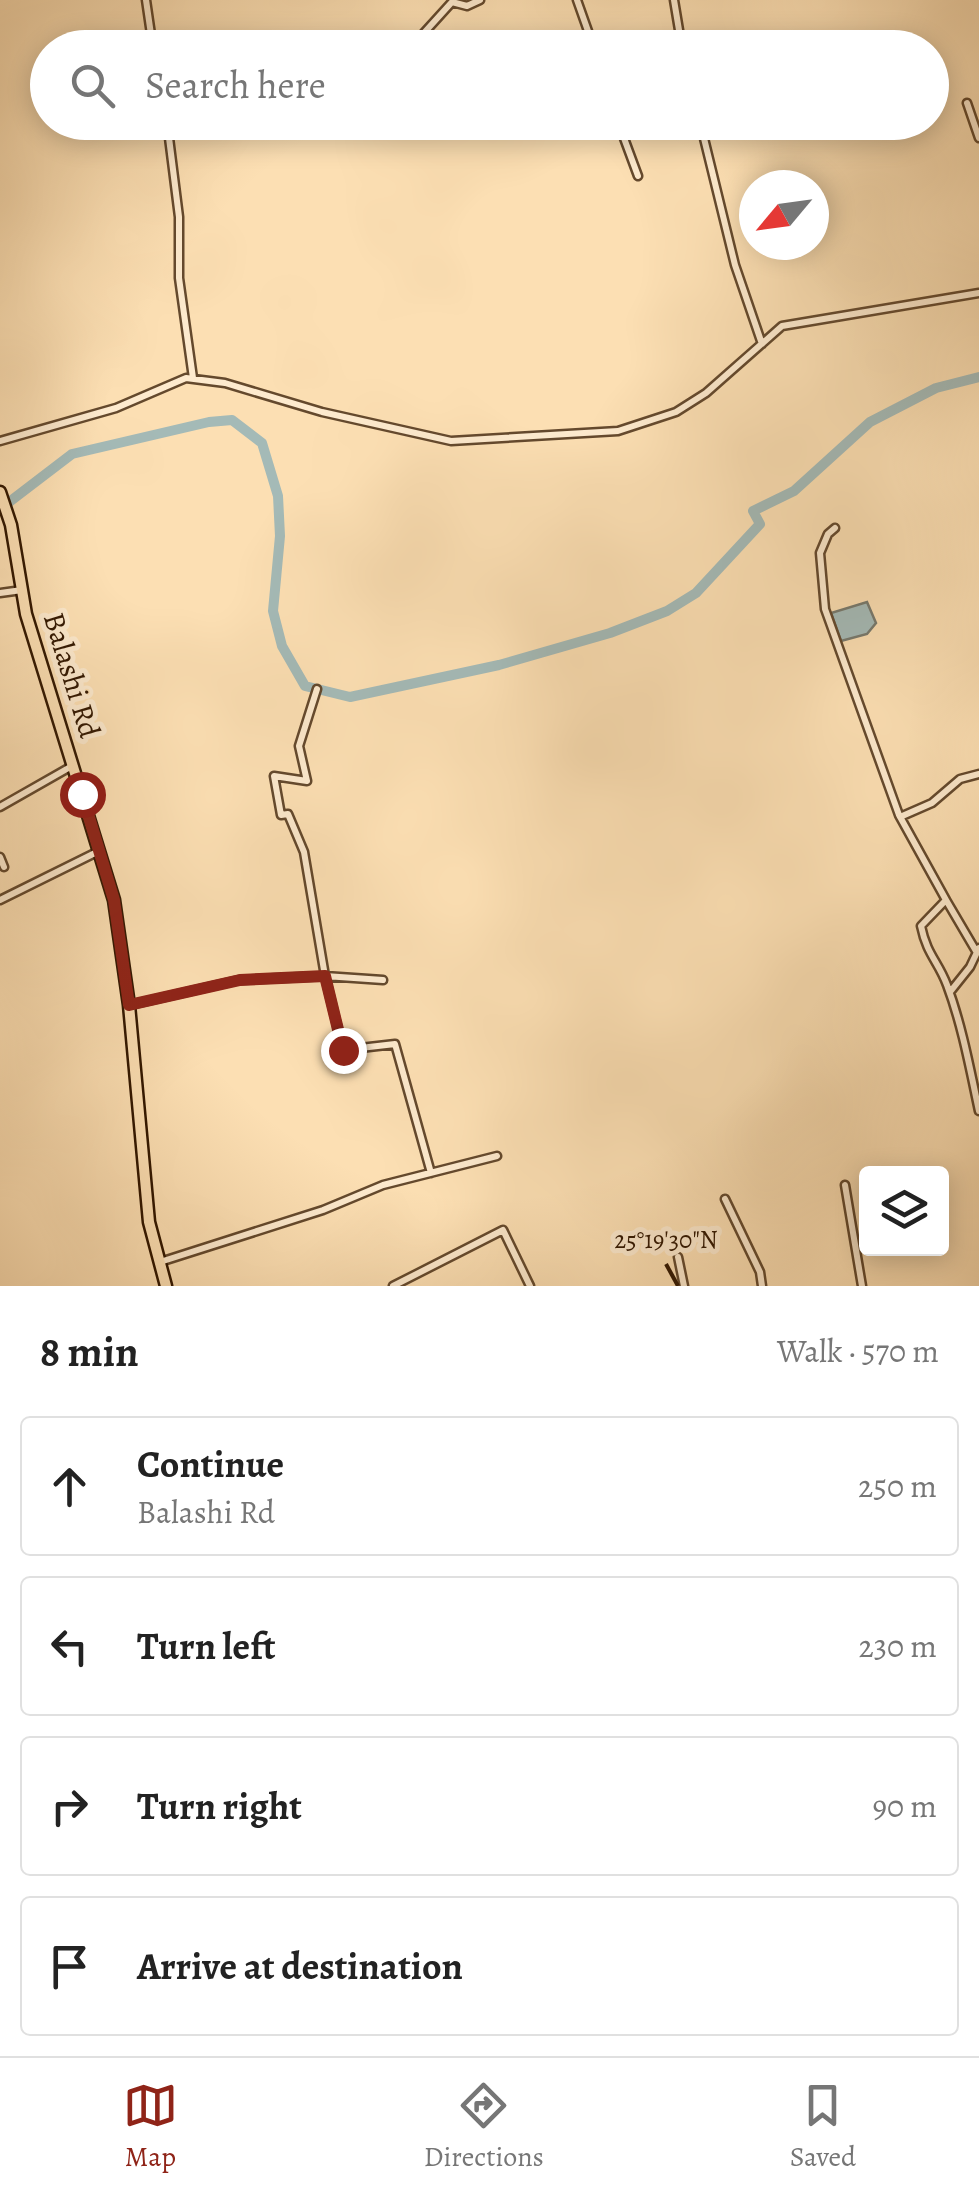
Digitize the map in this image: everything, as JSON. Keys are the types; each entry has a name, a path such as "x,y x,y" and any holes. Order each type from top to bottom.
{"main road":[{"name":"Balashi Rd","path":"0,492 11,526 26,614 114,900 129,1005 149,1222 166,1286"}],"street":[{"path":"146,0 150,30"},
{"path":"426,30 452,1 467,6 480,0"},
{"path":"577,0 588,30"},
{"path":"674,0 679,30"},
{"path":"967,103 979,138"},
{"path":"169,140 179,217 179,278 193,378"},
{"path":"625,140 638,176"},
{"path":"704,140 735,265 762,344"},
{"path":"0,441 116,408 176,380 193,378 358,420 467,442 618,431 676,412 706,393 782,326 979,294"},
{"path":"834,528 820,553 825,609 900,817 977,950 970,967 949,993"},
{"path":"0,592 22,590"},
{"path":"317,689 300,746 307,781 274,776 281,815 288,814 304,852 325,976 343,1050 394,1044 432,1173"},
{"path":"0,808 73,766"},
{"path":"900,817 932,803 960,779 979,774"},
{"path":"0,900 100,850"},
{"path":"0,857 4,867"},
{"path":"946,900 921,926 926,949 949,993 979,1110"},
{"path":"129,1005 240,980 325,976 384,980"},
{"path":"158,1262 323,1210 383,1185 496,1156"},
{"path":"845,1185 862,1286"},
{"path":"725,1199 760,1272 762,1286"},
{"path":"393,1286 503,1230 530,1286"},
{"path":"678,1257 684,1286"}],"water":[{"path":"867,602 876,623 867,634 841,641 831,613"}],"waterway":[{"path":"0,509 72,454 232,420 262,443 278,496 280,536 273,611 282,646 305,686 350,697 499,665 610,633 667,611 696,593 760,524 753,511 794,491 870,422 936,388 979,377"}],"route":[{"path":"82,794 114,900 129,1005 240,980 325,976 343,1050"}]}
